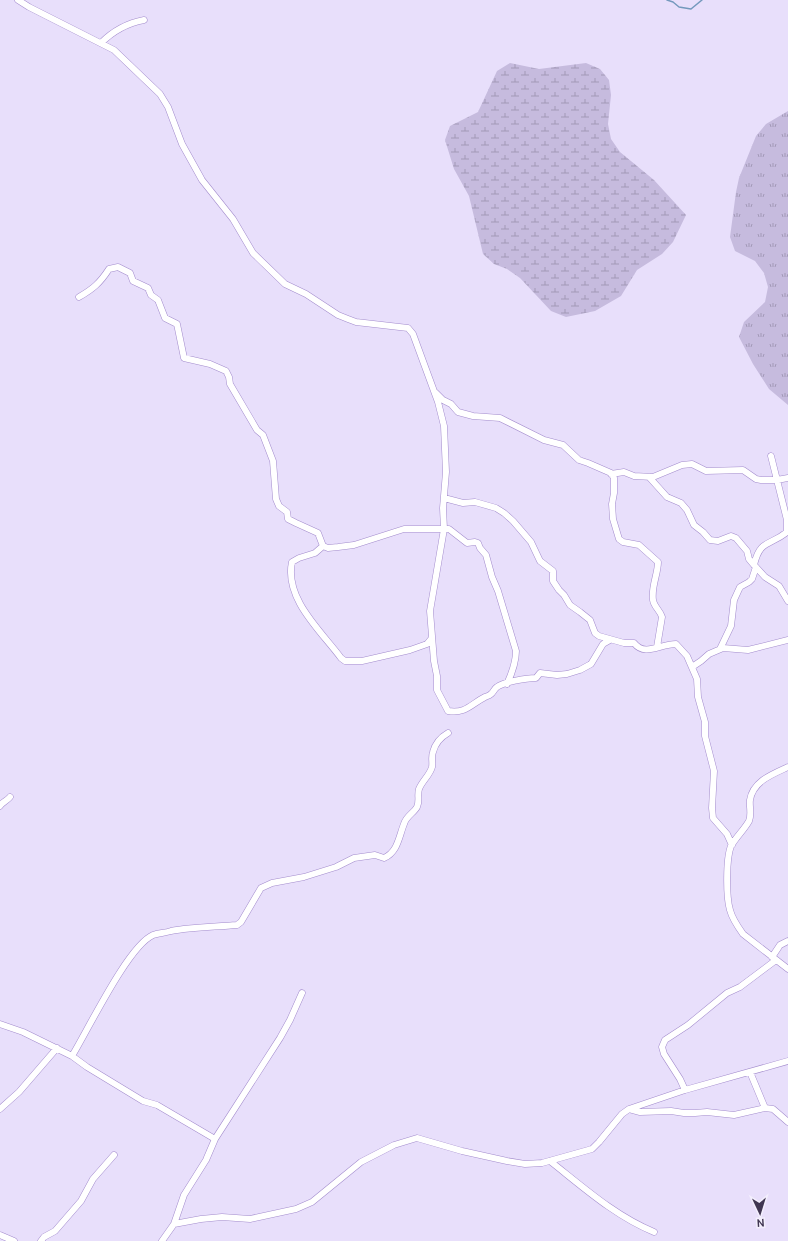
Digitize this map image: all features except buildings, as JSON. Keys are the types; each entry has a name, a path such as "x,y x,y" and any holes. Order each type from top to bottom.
{"street":[{"path":"18,0 28,7 118,53 165,100 176,131 202,180 233,218 253,254 285,284 306,294 338,315 356,322 408,328 413,334 438,402 444,426 446,472 444,529 430,611 434,661 437,676 437,690 448,711 456,712 465,710 476,704 484,697 492,694 496,688 518,680 536,678 540,673 557,675 580,670 591,664 603,644 610,640"},
{"path":"101,43 108,36 127,25 144,20"},
{"path":"79,297 94,288 102,280 109,269 118,267 130,273 133,281 148,288 151,295 158,300 165,318 177,324 184,358 210,364 226,371 230,384 257,430 263,435 273,461 276,499 279,506 287,512 288,518 318,533 323,546 328,548 338,548 354,545 404,529 449,529 467,543 478,543 486,555 516,651 513,671 507,684"},
{"path":"434,391 443,400 451,404 458,412 473,416 500,418 544,440 563,445 579,460 611,474 614,478 612,504 613,519 619,539 624,542 639,545 658,562 653,598 655,606 662,617 657,647"},
{"path":"720,649 731,626 734,600 740,587 749,582 752,578 757,554 762,546 787,532 787,520 771,456"},
{"path":"611,474 624,472 634,476 653,477 682,465 692,464 706,471 743,470 756,479 761,480 788,478"},
{"path":"649,477 667,497 681,503 687,510 694,525 710,540 718,541 731,536 736,538 747,551 749,559 765,577 779,586 788,601"},
{"path":"444,498 463,503 476,502 496,508 513,521 531,542 540,561 553,571 554,581 570,605 590,620 595,633 599,636 624,643 634,643 638,648 646,650 667,644 676,644 687,656 697,679 698,697 705,722 705,736 714,771 712,808 713,818 727,834 732,845"},
{"path":"323,546 315,553 292,562 292,576 294,588 307,616 341,658 345,661 362,661 410,650 427,644 432,638"},
{"path":"692,667 709,654 720,649 737,648 748,650 788,640"},
{"path":"72,1056 119,974 141,944 148,938 154,935 177,930 237,924 241,922 261,888 272,883 304,877 336,867 354,858 375,855 384,858 388,856 400,838 403,824 416,809 419,802 419,789 432,768 433,752 442,736 448,733"},
{"path":"788,767 764,779 756,786 750,799 749,821 732,845 728,853 727,862 728,901 730,911 738,927 743,934 788,969"},
{"path":"0,806 10,796"},
{"path":"686,1090 664,1054 662,1047 665,1040 727,993 740,987 774,958 780,946 788,941"},
{"path":"162,1241 174,1224 184,1195 206,1160 215,1139 280,1038 302,993"},
{"path":"0,1024 23,1032 72,1056 87,1067 143,1100 157,1105 215,1139"},
{"path":"0,1109 19,1092 57,1048"},
{"path":"174,1224 201,1218 222,1217 250,1219 296,1209 312,1202 361,1162 394,1145 417,1138 462,1151 525,1164 550,1161 570,1154 592,1149 622,1114 629,1109 686,1090 788,1061"},
{"path":"750,1072 765,1108"},
{"path":"629,1109 640,1112 707,1112 734,1115 765,1108 773,1109 788,1122"},
{"path":"41,1241 44,1237 54,1231 81,1201 93,1179 114,1155"},
{"path":"550,1161 605,1205 622,1214 636,1224 654,1232"},
{"path":"0,1235 14,1241"}],"green space":[{"path":"510,63 539,69 586,63 600,69 609,80 611,95 608,124 611,139 620,152 654,180 686,215 673,242 662,254 637,270 621,296 595,311 566,317 551,311 520,278 507,269 494,264 483,254 469,196 454,169 445,140 450,126 478,112 497,71"},
{"path":"788,111 788,405 769,389 753,364 739,337 744,322 765,302 768,287 764,273 755,261 735,251 730,237 739,178 756,136 766,124"}],"waterway":[{"path":"667,0 673,2 679,7 691,9 702,0"}]}
